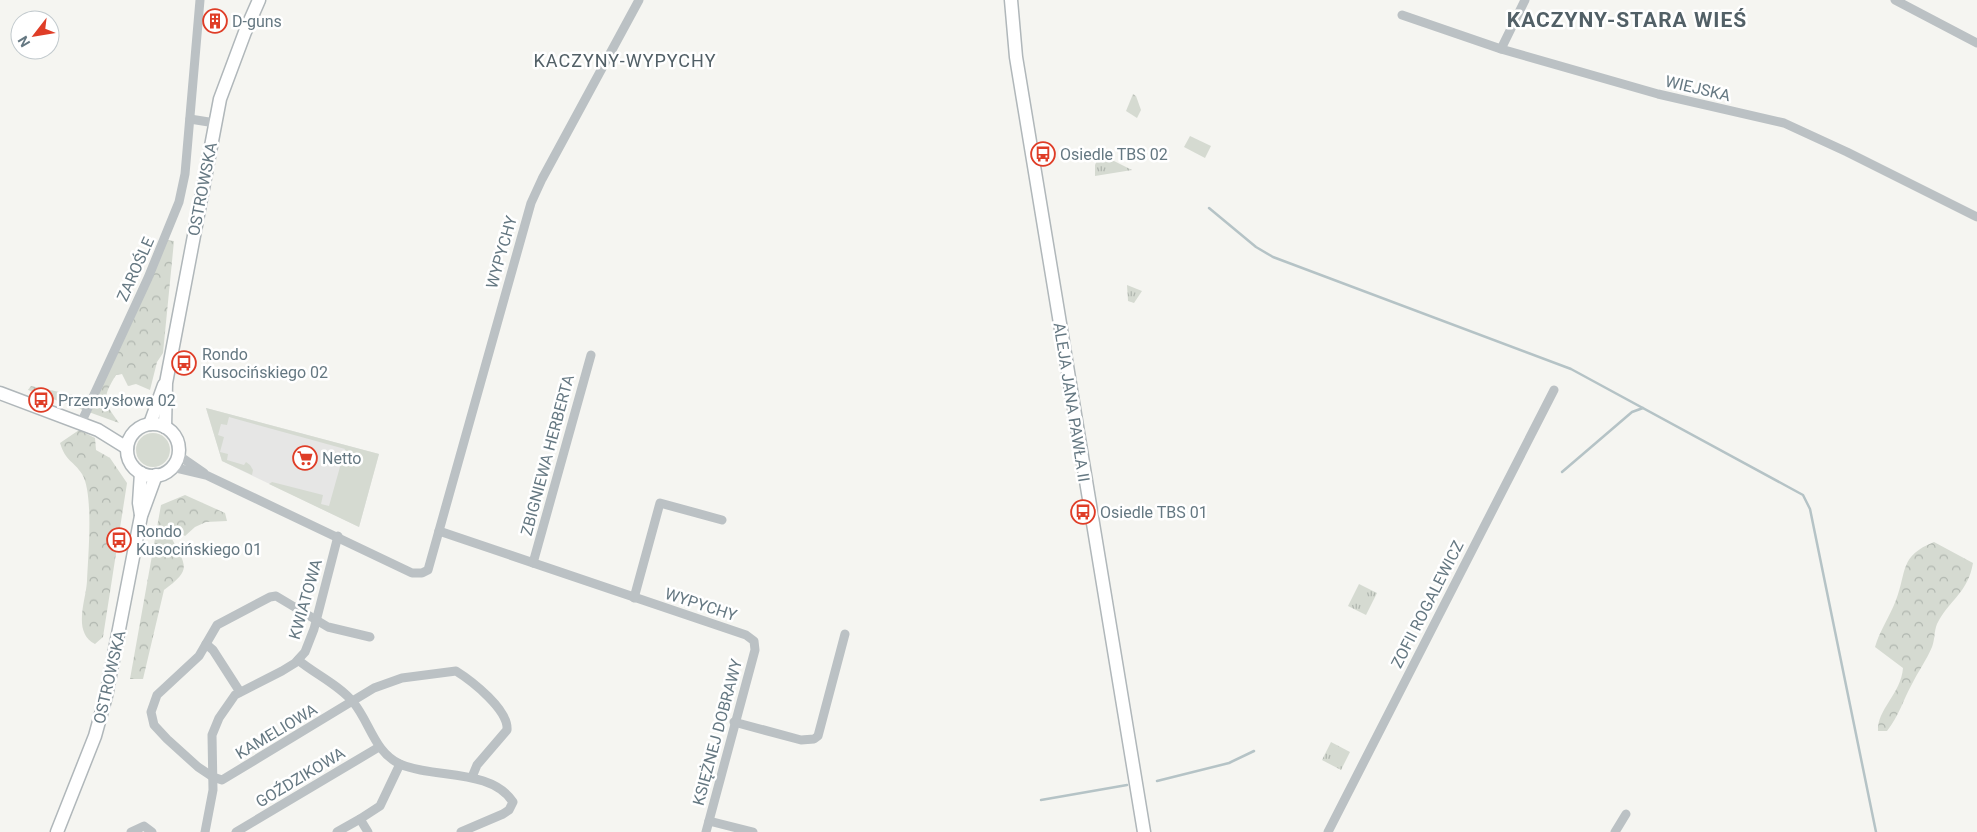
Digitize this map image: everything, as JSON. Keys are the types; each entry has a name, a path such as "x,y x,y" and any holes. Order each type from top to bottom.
{"main road":[{"name":"OSTROWSKA","path":"165,427 166,383 215,123 231,67 259,0"},
{"name":"ALEJA JANA PAWŁA II","path":"1011,0 1016,57 1144,832"},
{"name":"OSTROWSKA","path":"150,424 166,383"},
{"path":"0,393 98,430 131,436"},
{"path":"150,424 165,427 177,439 178,455 172,467 156,476 141,473 128,458 127,448 131,436 139,428 150,424"},
{"path":"98,430 127,448"},
{"name":"OSTROWSKA","path":"141,473 139,503 141,516"},
{"name":"OSTROWSKA","path":"57,832 95,736 106,696 141,516 156,476"}],"street":[{"name":"ZAROŚLE","path":"82,424 148,278 179,202 185,174 200,0"},
{"name":"WYPYCHY","path":"338,536 412,573 422,573 428,570 531,203 546,171 639,0"},
{"path":"1500,49 1525,0"},
{"path":"1895,0 1977,42"},
{"name":"WIEJSKA","path":"1402,14 1500,49 1658,94 1784,123 1847,152 1977,217"},
{"path":"190,119 215,123"},
{"name":"ZBIGNIEWA HERBERTA","path":"533,563 591,355"},
{"name":"ZOFII ROGALEWICZ","path":"1328,832 1554,390"},
{"path":"178,455 206,475 338,536"},
{"path":"172,467 206,475"},
{"path":"634,598 660,503 722,520"},
{"name":"WYPYCHY","path":"440,531 746,635 754,640"},
{"name":"KWIATOWA","path":"205,832 213,790 212,741 214,729 223,709 240,692 282,671 298,660 304,652 316,621 338,536"},
{"path":"212,777 198,767 159,730 150,712 157,695 199,656 217,625 270,596 283,598 328,627 370,637"},
{"path":"734,722 801,740 814,739 818,736 845,634"},
{"name":"KSIĘŻNEJ DOBRAWY","path":"706,832 734,722 755,650 754,640"},
{"path":"206,644 214,650 240,692"},
{"path":"298,660 353,702 379,747 400,764 437,773 472,776 501,790 513,802 512,806 503,814 461,832"},
{"path":"353,702 374,688 402,678 452,671 460,674 500,708 508,726 504,734 477,765 472,776"},
{"name":"KAMELIOWA","path":"212,777 222,780 226,778 353,702"},
{"name":"GOŹDZIKOWA","path":"236,832 379,747"},
{"path":"335,831 360,819 380,806 400,764"},
{"path":"1615,832 1626,814"},
{"path":"360,819 368,832"},
{"path":"709,821 752,832"},
{"path":"130,832 144,826 152,832"}],"shaded area":[{"path":"206,408 379,454 359,527 222,461"}],"green space":[{"path":"1133,94 1136,96 1141,110 1137,118 1126,111"},
{"path":"1190,136 1211,146 1205,158 1184,147"},
{"path":"1100,154 1132,170 1095,176 1095,165"},
{"path":"166,240 174,241 163,353 157,362 150,390 136,384 128,386 122,374 116,375 108,389 106,399 107,404 119,423 28,390 31,386 88,398"},
{"path":"1127,285 1142,291 1134,303 1128,301"},
{"path":"206,408 379,454 359,527 269,484 272,482 323,495 321,504 329,506 345,449 229,417 227,425 221,424 218,435 224,437 220,452 228,454 227,460 244,465 246,462 253,470 252,475 222,461"},
{"path":"79,430 95,438 96,450 110,458 127,483 103,637 95,644 88,639 82,624 87,581 89,526 86,483 82,474 67,457 60,443"},
{"path":"153,433 165,438 170,450 165,462 153,467 141,462 136,450 141,438"},
{"path":"185,495 225,513 227,521 206,522 195,527 185,536 180,533 173,534 172,539 181,556 184,568 179,578 164,590 143,679 130,679 161,505"},
{"path":"1934,542 1973,563 1971,573 1963,589 1937,624 1932,647 1895,720 1887,731 1878,731 1881,716 1898,686 1903,668 1875,647 1896,600 1909,559 1923,547"},
{"path":"1359,584 1377,593 1366,615 1348,606"},
{"path":"1331,742 1350,752 1341,770 1322,760"}],"waterway":[{"path":"1209,208 1256,247 1273,257 1571,369 1803,495 1810,509 1876,832"},
{"path":"1562,472 1632,412 1643,408"},
{"path":"1157,781 1229,763 1254,751"},
{"path":"1041,800 1127,785"}],"place":[{"name":"D-guns","path":"215,21"},
{"name":"Osiedle TBS 02","path":"1043,154"},
{"name":"Rondo Kusocińskiego 02","path":"184,363"},
{"name":"Przemysłowa 02","path":"41,400"},
{"name":"Netto","path":"305,458"},
{"name":"Osiedle TBS 01","path":"1083,512"},
{"name":"Rondo Kusocińskiego 01","path":"119,540"}],"district":[{"name":"KACZYNY-STARA WIEŚ","path":"1627,20"},
{"name":"KACZYNY-WYPYCHY","path":"625,61"}]}
